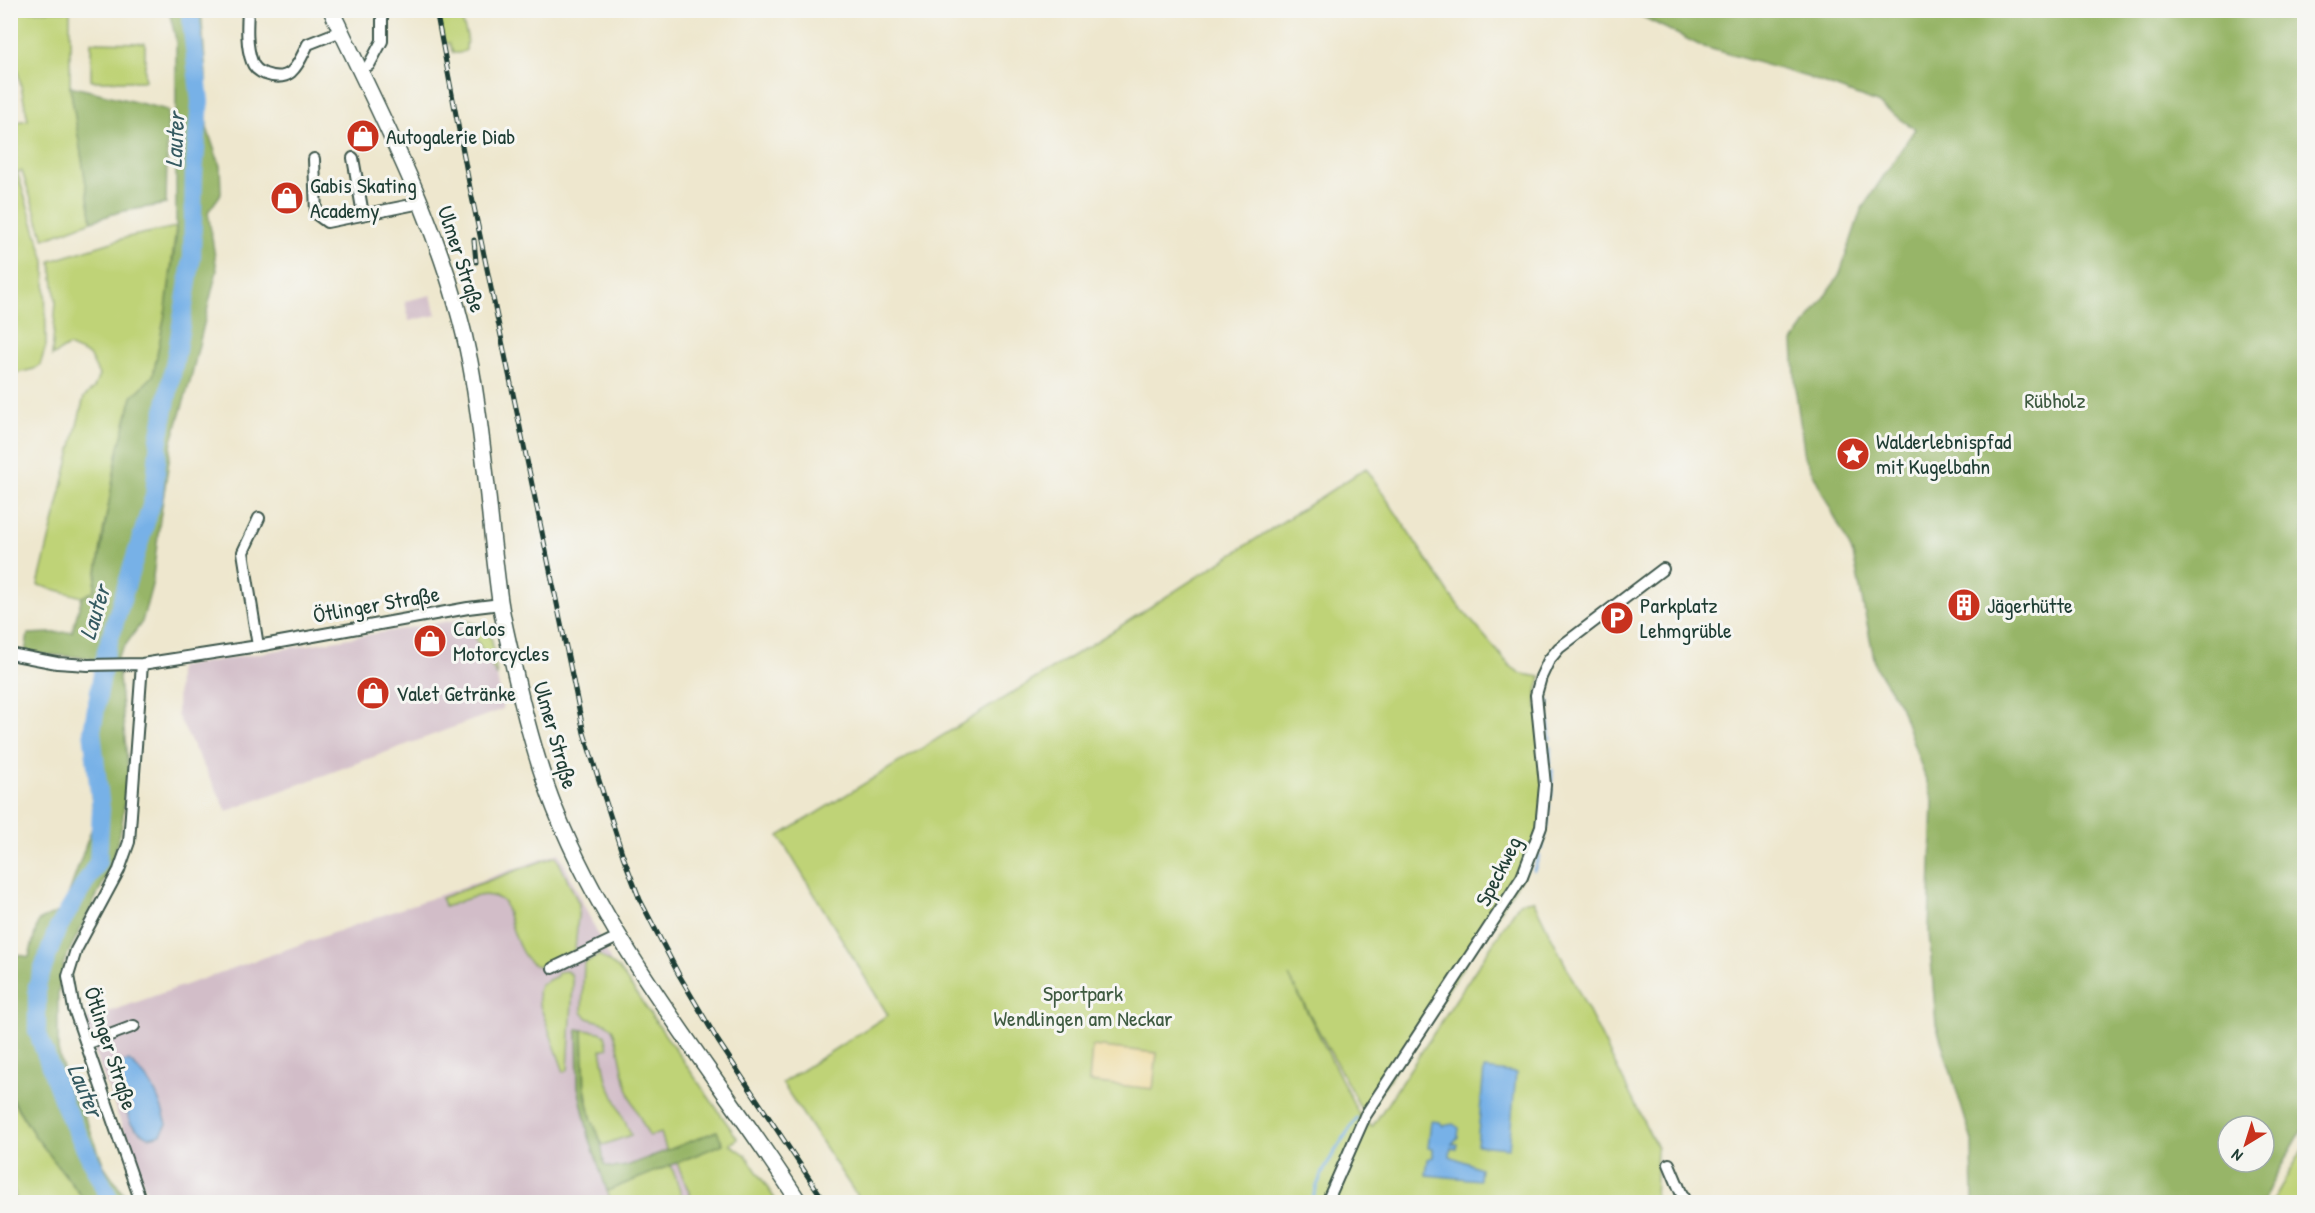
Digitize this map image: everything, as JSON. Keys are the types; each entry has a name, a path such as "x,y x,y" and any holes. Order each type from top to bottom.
{"main road":[{"name":"Ulmer Straße","path":"331,10 411,177 446,272 469,359 484,449 501,604 525,721 555,810 592,889 639,972 768,1154 799,1203"}],"street":[{"path":"248,10 246,32 252,64 260,73 273,77 283,78 296,68 308,44 340,31"},
{"path":"369,65 382,41 382,10"},
{"path":"353,158 363,214"},
{"path":"314,159 316,214 327,222 421,203"},
{"path":"258,646 243,552 259,518"},
{"name":"Speckweg","path":"1327,1203 1365,1116 1522,877 1541,827 1545,785 1536,695 1549,660 1559,648 1663,569"},
{"name":"Ötlinger Straße","path":"10,654 57,663 142,664 258,646 423,615 501,604"},
{"name":"Ötlinger Straße","path":"141,1203 74,1009 68,976 76,950 119,870 129,842 142,664"},
{"path":"553,968 618,937"},
{"path":"86,1044 134,1026"},
{"path":"1669,1164 1685,1203"}],"shaded area":[{"path":"431,295 436,315 409,321 405,301"},
{"path":"461,619 468,625 497,676 503,709 227,811 177,715 178,667"},
{"path":"559,853 634,1010 725,1138 774,1202 150,1202 83,1021"}],"green space":[{"path":"11,11 70,11 70,86 92,221 44,239 22,171 17,172 45,261 46,346 40,365 34,369 13,374 11,373 11,123 28,120 11,38"},
{"path":"169,11 201,11 207,128 220,166 221,194 208,212 217,270 191,378 172,441 152,585 142,622 117,657 128,769 122,825 110,869 64,962 58,995 58,1050 68,1088 87,1122 104,1166 129,1202 86,1202 35,1136 11,1097 11,953 29,957 38,921 63,910 94,822 87,755 96,673 91,658 25,653 28,634 72,632 82,597 94,591 117,455 132,397 153,376 166,309 176,237 176,40"},
{"path":"438,11 459,11 467,36 465,51 453,53 449,43 444,43"},
{"name":"Rübholz","path":"1621,11 2304,11 2304,1127 2263,1202 1973,1202 1972,1141 1936,1024 1929,932 1933,800 1900,705 1876,668 1853,554 1805,457 1796,393 1793,342 1839,276 1861,210 1915,129 1877,103 1807,77 1701,46 1641,16"},
{"path":"91,42 145,43 145,81 91,81"},
{"path":"70,86 168,110 166,204 119,212 92,221"},
{"path":"176,227 166,309 153,376 132,397 104,526 94,591 82,597 38,585 84,397 94,388 99,375 89,355 68,346 52,356 56,301 51,261 128,237"},
{"name":"Sportpark Wendlingen am Neckar","path":"1366,468 1453,599 1510,666 1522,674 1541,677 1536,695 1545,785 1541,827 1522,877 1365,1116 1289,976 1360,1116 1372,1127 1520,902 1533,900 1657,1148 1655,1202 861,1202 782,1083 888,1015 779,836 1105,636"},
{"path":"461,619 487,628 492,640 497,676 468,625"},
{"path":"556,856 579,904 575,950 549,964 540,966 526,958 516,940 504,902 482,895 445,907 441,898"},
{"path":"599,955 619,969 738,1139 730,1144 746,1155 777,1202 733,1202 730,1195 709,1202 695,1202 692,1199 677,1163 723,1143 716,1131 667,1152 661,1133 649,1136 628,1091 617,1041 612,1029 605,1023 585,1016 582,1012 584,963"},
{"path":"566,971 571,974 573,984 568,1070 564,1072 539,1003 538,991 541,984 557,976 558,972"},
{"path":"577,1029 583,1030 586,1099 600,1141 604,1165 613,1168 627,1166 717,1131 723,1144 607,1191 589,1137 578,1087"},
{"path":"583,1030 600,1032 605,1035 608,1048 601,1050 607,1081 631,1135 603,1145 592,1120 585,1087"},
{"path":"10,1097 35,1136 86,1202 17,1202 11,1180"},
{"path":"2304,1147 2304,1202 2272,1202 2275,1197"},
{"path":"671,1165 684,1202 611,1202 607,1191"}],"sand":[{"path":"1092,1046 1157,1053 1153,1089 1089,1082"}],"water":[{"path":"129,1061 144,1075 157,1097 167,1124 161,1134 149,1137 131,1124 115,1080 115,1070 120,1063"},
{"path":"1484,1069 1516,1073 1509,1148 1477,1145"},
{"path":"1431,1121 1440,1122 1443,1126 1453,1124 1459,1128 1458,1137 1452,1144 1457,1144 1456,1149 1451,1148 1450,1156 1480,1168 1479,1180 1426,1175 1428,1159 1433,1157 1433,1149 1428,1148"}],"waterway":[{"name":"Lauter","path":"111,1202 65,1107 37,1031 37,985 57,930 98,862 101,809 92,731 106,651 154,496 159,439 177,350 192,257 194,174 200,102 190,10"},
{"path":"1549,702 1547,708 1550,739"},
{"path":"1550,747 1550,762"},
{"path":"1551,797 1552,770"},
{"path":"1547,827 1549,805"},
{"path":"1541,849 1545,835"},
{"path":"1534,870 1539,855"},
{"path":"1312,1202 1325,1169 1357,1118"}],"railway":[{"path":"436,10 469,183 584,733 623,856 640,900 679,975 718,1041 825,1202"},
{"path":"474,240 476,262"}],"place":[{"name":"Autogalerie Diab","path":"363,136"},
{"name":"Gabis Skating Academy","path":"287,198"},
{"name":"Walderlebnispfad mit Kugelbahn","path":"1853,454"},
{"name":"Jägerhütte","path":"1964,605"},
{"name":"Parkplatz Lehmgrüble","path":"1617,618"},
{"name":"Carlos Motorcycles","path":"430,641"},
{"name":"Valet Getränke","path":"373,693"}]}
